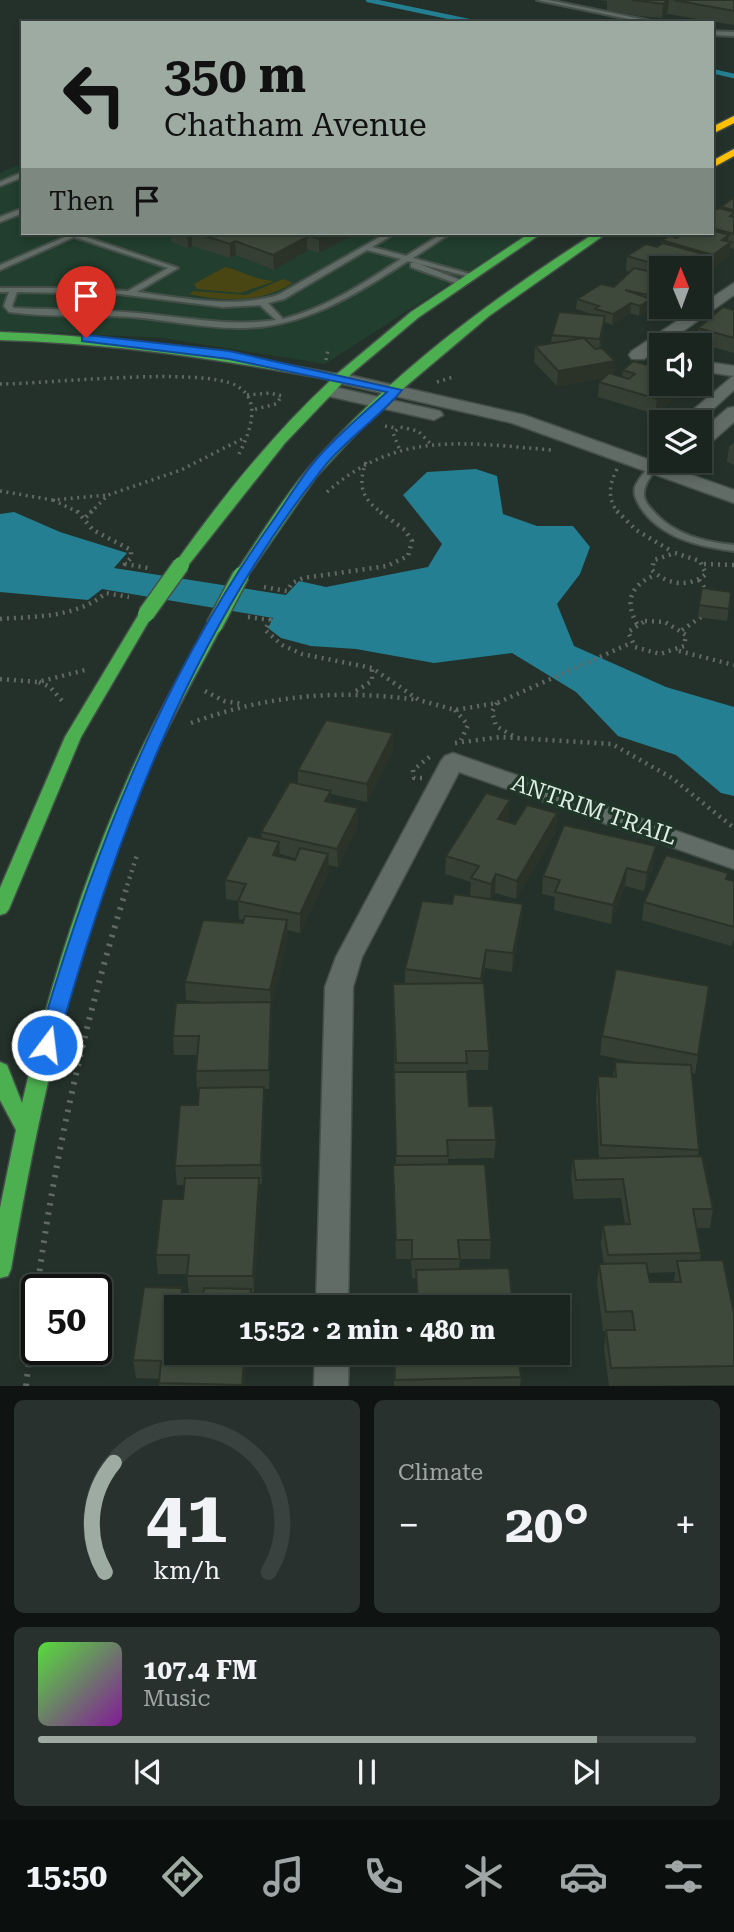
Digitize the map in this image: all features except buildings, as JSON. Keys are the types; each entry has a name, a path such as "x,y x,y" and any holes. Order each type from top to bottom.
{"main road":[{"path":"714,127 734,119"},
{"path":"714,164 734,152"},
{"path":"0,909 74,737 146,614 261,460 333,384 466,279 534,235"},
{"path":"0,1269 27,1131 67,972 107,851 167,712 241,575 320,464 382,403 535,276 597,235"},
{"path":"466,279 487,286 489,301 478,321"},
{"path":"0,336 80,338 162,345 333,384"},
{"path":"0,348 130,355 333,384"},
{"path":"0,1070 6,1092 27,1131"}],"street":[{"path":"670,333 734,288"},
{"path":"649,347 638,355 649,357"},
{"path":"712,368 734,371"},
{"path":"701,410 734,381"},
{"path":"333,384 396,390 518,419 591,446"},
{"path":"333,384 382,403 591,446 649,461"},
{"path":"712,431 734,412"},
{"path":"680,473 734,497"},
{"path":"332,1295 336,1025 339,987 349,957 451,755"},
{"name":"ANTRIM TRAIL","path":"451,755 734,860"},
{"path":"331,1386 332,1365"}],"lane":[{"path":"540,0 649,21"},
{"path":"714,33 734,34"},
{"path":"0,184 21,175"},
{"path":"0,220 21,211"},
{"path":"0,268 74,235 174,268 128,293"},
{"path":"0,290 128,293 232,304 262,302 281,297 389,235"},
{"path":"14,290 8,306 12,310 136,315 227,326 282,322 322,308 445,235"},
{"path":"366,248 466,279"},
{"path":"262,302 282,322"},
{"path":"652,473 639,497 657,521 687,539 734,548"}],"path":[{"path":"0,384 121,379 231,383 247,395 252,410 248,436 237,456"},
{"path":"247,395 270,393 282,396 276,404 252,410"},
{"path":"399,448 393,433 400,427 418,431 429,443"},
{"path":"0,491 53,500 108,495 181,470 248,436"},
{"path":"323,496 354,469 399,448 429,443 552,450"},
{"path":"613,466 649,464"},
{"path":"53,500 86,517 108,495"},
{"path":"655,574 652,565 659,556 667,554 692,556 704,564 734,565"},
{"path":"637,624 628,606 628,599 635,585 655,574 679,583 699,579 706,574 704,564"},
{"path":"699,579 710,600"},
{"path":"0,619 78,609 99,601 106,593 133,597"},
{"path":"682,630 701,620 707,607"},
{"path":"242,616 270,620 265,630 292,650 372,668 419,700"},
{"path":"679,651 687,641 682,630 665,622 637,624 628,632 631,643 653,654 679,651 734,666"},
{"path":"190,724 242,704 282,695 356,691 419,700 455,710 496,703 631,643"},
{"path":"356,691 372,681 372,668"},
{"path":"38,682 86,670"},
{"path":"0,679 38,682 50,687 64,703"},
{"path":"199,701 208,679"},
{"path":"204,690 224,701 242,704"},
{"path":"496,703 492,712 496,726 519,738"},
{"path":"451,755 468,725 455,710"},
{"path":"185,735 195,713"},
{"path":"451,755 424,759 413,770 414,778 451,755 474,738 586,740 612,744 672,778 734,828"},
{"path":"40,1274 63,1125 82,1038 139,849"},
{"path":"26,1386 28,1365"}],"shaded area":[{"path":"21,164 21,235 525,235 325,364 163,338 0,330 0,173"},
{"path":"225,267 275,281 240,293 197,289 194,284"},
{"path":"283,279 293,283 281,290 243,299 189,294 194,291 246,295"}],"water":[{"path":"476,469 497,476 503,514 537,526 573,526 590,547 580,574 557,604 574,646 666,687 734,707 734,796 721,793 676,755 618,736 576,692 512,653 434,663 356,649 311,646 281,638 268,628 273,618 102,589 88,600 0,592 0,514 14,512 60,532 127,553 114,568 286,595 299,581 326,587 428,567 442,544 403,495 427,472"}],"waterway":[{"path":"368,0 468,21"},
{"path":"714,71 734,76"}],"traffic: fast":[{"path":"181,565 280,440 347,371 415,315 534,235"},
{"path":"241,575 311,474 376,405 485,313 599,235"},
{"path":"0,336 128,344 255,362 340,378"},
{"path":"146,614 181,565"},
{"path":"214,626 241,575"},
{"path":"0,909 73,737 146,614"},
{"path":"0,1269 37,1081 70,958 90,897 136,778 214,626"},
{"path":"0,1070 6,1092 27,1131"}],"traffic: slow":[{"path":"714,130 734,119"},
{"path":"714,164 734,152"}],"route":[{"path":"47,1045 67,972 107,851 143,763 191,666 241,575 320,464 396,390 259,360 162,345 86,338"}]}
